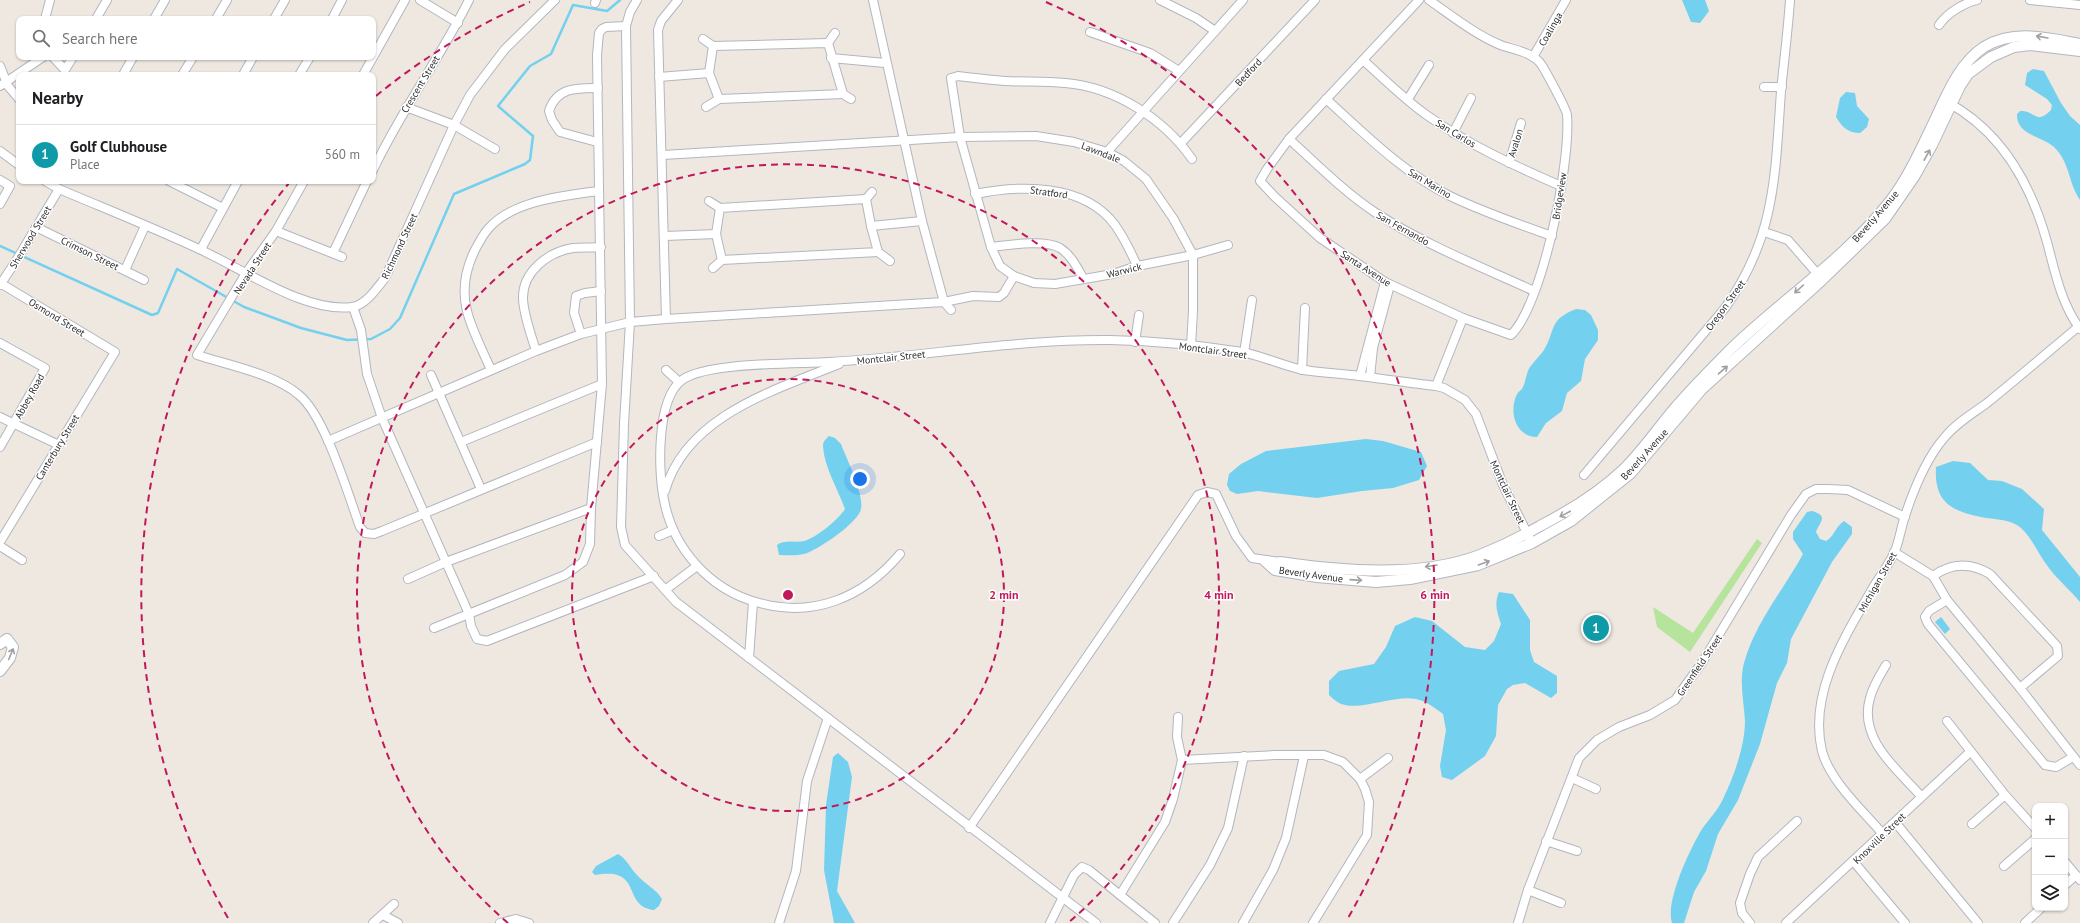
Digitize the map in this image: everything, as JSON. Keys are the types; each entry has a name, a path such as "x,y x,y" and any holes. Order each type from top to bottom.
{"street":[{"path":"46,16 50,0"},
{"path":"98,16 107,0"},
{"path":"156,16 165,0"},
{"path":"218,16 227,0"},
{"path":"276,16 285,0"},
{"path":"334,16 342,0"},
{"path":"376,53 405,0"},
{"path":"420,0 458,23"},
{"name":"Crescent Street","path":"376,164 406,107 458,23 469,0"},
{"name":"Richmond Street","path":"354,307 373,293 385,278 454,126 470,95 505,49 555,0"},
{"path":"637,0 630,12 626,26 630,322 624,424 621,527 625,545 676,602 969,828 1096,923"},
{"path":"666,319 663,155 658,30 661,22 678,0"},
{"path":"872,0 885,63 922,221 944,302 951,310"},
{"path":"1160,0 1196,18 1215,31"},
{"path":"1107,152 1243,0"},
{"name":"Bedford","path":"1181,143 1315,0"},
{"path":"1289,138 1419,0"},
{"path":"1429,0 1484,36 1533,57"},
{"name":"Coalinga","path":"1533,57 1566,0"},
{"name":"Oregon Street","path":"1584,475 1725,308 1745,278 1764,232 1775,182 1790,0"},
{"path":"1939,25 1951,12 1976,0"},
{"path":"2030,0 2080,5"},
{"path":"434,628 566,575 584,562 590,544 591,508 602,384 601,247 597,142 597,55 599,33 606,26 626,26"},
{"path":"1090,32 1150,53 1179,71"},
{"path":"835,33 828,43 831,58 843,94"},
{"name":"Beverly Avenue","path":"1265,561 1275,570 1289,573 1376,582 1410,579 1478,565 1532,543 1571,521 1631,473 1702,389 1820,277 1886,219 1914,177 1932,145 1963,67 1975,55 1986,46 2003,40 2030,35 2080,44"},
{"path":"703,39 713,46 828,43"},
{"name":"Beverly Avenue","path":"1948,102 1968,74 2002,51 2030,45 2080,51"},
{"path":"713,46 709,73 719,98"},
{"name":"Bridgeview","path":"1511,336 1518,328 1534,291 1552,236 1561,186 1568,114 1541,64 1533,57"},
{"path":"831,58 885,63"},
{"path":"21,72 39,60"},
{"path":"56,60 66,70 71,60"},
{"path":"125,72 131,60"},
{"path":"184,72 191,60"},
{"path":"244,72 251,60"},
{"path":"301,72 308,60"},
{"path":"366,72 372,60"},
{"name":"San Carlos","path":"1363,60 1427,116 1453,133 1509,163 1561,186"},
{"path":"1408,99 1429,65"},
{"path":"0,66 3,84 16,96"},
{"path":"659,77 709,73"},
{"path":"3,84 16,75"},
{"path":"597,442 481,489 426,514 374,534 365,533 360,527 328,441 441,393 536,350 602,328 630,322 666,319 944,302 973,296 999,297 1017,278 1000,266 991,247 960,137 951,78 958,76 1007,81 1066,83 1104,92 1143,111 1181,143 1192,159"},
{"path":"1764,87 1782,87"},
{"path":"597,142 560,132 552,120 549,111 556,98 567,90 572,88 598,88"},
{"path":"706,107 719,98 843,94 851,99"},
{"path":"1453,133 1471,98"},
{"name":"San Marino","path":"1326,99 1389,156 1449,196 1552,236"},
{"path":"1948,102 1984,127 2002,146 2019,171 2036,208 2056,281 2079,328"},
{"path":"406,107 454,126 495,149"},
{"name":"Avalon","path":"1509,163 1521,123"},
{"name":"Lawndale","path":"663,155 960,137 1036,136 1074,142 1107,152 1124,161 1146,179 1173,218 1193,255"},
{"name":"Santa Avenue","path":"1289,138 1260,181 1275,198 1320,238 1387,283 1463,318 1511,336"},
{"name":"San Fernando","path":"1289,138 1358,201 1377,214 1420,237 1534,291"},
{"path":"0,151 16,163"},
{"path":"0,180 10,186 0,204"},
{"path":"50,184 201,250 310,303 332,308 354,307 362,330 363,351 367,374 382,418 426,514 469,614 471,626 477,639 487,641 654,576"},
{"path":"175,184 223,208"},
{"path":"201,250 236,184"},
{"name":"Nevada Street","path":"302,184 276,231 246,272 234,296 197,355 261,376 298,394 308,403 328,441"},
{"path":"333,253 367,184"},
{"name":"Sherwood Street","path":"0,284 16,261 59,189"},
{"name":"Stratford","path":"975,194 998,189 1028,189 1072,195 1102,212 1114,225 1137,266"},
{"path":"491,370 471,321 465,298 464,286 466,274 479,244 489,228 512,211 541,200 598,191"},
{"path":"709,201 720,208 866,199 872,192"},
{"path":"866,199 870,226 878,252 890,261"},
{"path":"720,208 716,234 722,260"},
{"path":"870,226 922,221"},
{"path":"124,270 146,226"},
{"name":"Crimson Street","path":"36,227 144,280"},
{"path":"276,231 342,257"},
{"path":"1764,232 1788,240 1820,277"},
{"path":"665,236 716,234"},
{"path":"991,247 1029,244 1049,244 1059,247 1073,261 1083,278"},
{"name":"Warwick","path":"1017,278 1034,283 1055,284 1112,274 1137,266 1193,255 1228,245"},
{"path":"536,350 523,299 529,277 545,258 557,253 573,248 601,247"},
{"path":"713,268 722,260 878,252"},
{"path":"1191,346 1193,311 1193,255"},
{"name":"Beverly Avenue","path":"1265,561 1339,570 1411,569 1478,556 1528,533 1571,510 1625,468 1708,372 1738,342 1820,277"},
{"path":"1360,376 1387,283"},
{"path":"1370,377 1373,348 1387,283"},
{"name":"Osmond Street","path":"0,284 115,352"},
{"path":"581,334 574,313 576,296 601,291"},
{"path":"1244,353 1252,300"},
{"path":"1302,370 1305,308"},
{"path":"1135,342 1139,315"},
{"path":"1436,386 1463,318"},
{"name":"Michigan Street","path":"1882,833 1831,772 1823,752 1820,733 1820,713 1822,694 1828,675 1863,605 1894,552 1905,517 1924,471 1936,449 1955,426 1987,403 2079,328"},
{"name":"Montclair Street","path":"679,382 693,374 707,370 846,361 1002,346 1111,340 1191,346 1244,353 1302,370 1436,386 1444,388 1465,400 1476,414 1503,485 1532,543"},
{"name":"Abbey Road","path":"0,343 45,368 14,425 0,447"},
{"name":"Canterbury Street","path":"0,542 115,352"},
{"name":"Montclair Street","path":"663,498 669,478 676,464 697,439 726,414 760,396 846,361"},
{"path":"666,370 679,382 670,396 664,412 661,451 663,498 673,530 684,549 697,566 723,587 753,602 789,608 825,604 854,593 874,580 900,554"},
{"path":"431,375 441,393 481,489"},
{"path":"461,442 602,384"},
{"path":"0,417 14,425 59,445"},
{"name":"Greenfield Street","path":"1518,923 1528,890 1546,841 1579,758 1597,740 1619,728 1650,715 1675,700 1703,661 1791,515 1806,494 1816,489 1848,490 1905,517"},
{"path":"969,828 1198,495 1207,492 1216,494 1236,536 1251,556 1265,561"},
{"path":"408,579 446,562 591,508"},
{"path":"659,536 673,530"},
{"path":"0,546 22,560"},
{"path":"1894,552 1933,576 1947,600 2020,688 2080,765"},
{"path":"665,590 697,566"},
{"path":"1933,576 1950,566 1974,567 1983,570 1990,574 2056,646 2058,656 2020,688"},
{"path":"1947,600 1929,611 1925,617 1928,624 2045,765 2056,766 2074,757"},
{"path":"749,658 753,602"},
{"path":"0,644 7,639 13,648 10,658 0,670"},
{"path":"1886,664 1870,698 1867,713 1869,727 1873,739 1882,752 1921,796"},
{"path":"1120,895 1165,822 1173,799 1182,760 1177,738 1178,717"},
{"path":"779,923 796,871 807,781 828,718"},
{"path":"1947,721 2005,795 2032,825"},
{"name":"Knoxville Street","path":"1786,923 1854,862 1921,796 1970,752"},
{"path":"1182,760 1244,756 1324,755 1344,762 1360,779 1369,802 1367,835 1313,923"},
{"path":"1173,923 1210,865 1228,828 1244,756"},
{"path":"1243,923 1273,870 1286,838 1304,756"},
{"path":"1360,779 1388,758"},
{"path":"1572,778 1596,789"},
{"path":"1972,824 2005,795"},
{"path":"1750,923 1742,913 1740,903 1750,874 1758,857 1797,821"},
{"path":"1895,822 1978,923"},
{"path":"1546,841 1576,851"},
{"path":"2004,866 2032,842"},
{"path":"1854,862 1905,923"},
{"path":"2068,866 2078,878 2068,883"},
{"path":"1050,923 1074,875 1082,867 1089,870 1155,923"},
{"path":"1528,890 1561,903"},
{"path":"374,923 394,904"},
{"path":"2025,923 2038,911"},
{"path":"384,915 398,923"},
{"path":"500,923 516,919 529,923"}],"green space":[{"path":"1757,539 1762,543 1690,652 1657,627 1653,607 1693,633"}],"water":[{"path":"1682,0 1705,0 1709,11 1700,23 1691,22"},
{"path":"2033,69 2044,71 2061,103 2070,116 2080,125 2080,200 2073,187 2063,159 2059,153 2049,143 2025,131 2018,121 2017,114 2020,111 2025,111 2038,117 2042,117 2051,110 2052,105 2047,99 2025,85 2027,73"},
{"path":"1846,92 1855,93 1857,106 1869,119 1867,127 1860,133 1852,132 1846,129 1836,117 1840,98"},
{"path":"1576,309 1585,310 1591,315 1598,330 1598,340 1585,359 1581,381 1567,393 1562,411 1546,423 1537,437 1530,436 1519,428 1516,422 1513,408 1514,401 1517,394 1523,388 1529,369 1548,343 1554,326 1561,317"},
{"path":"829,436 835,438 841,444 851,467 860,494 861,509 859,515 837,535 810,552 801,555 779,555 777,545 783,542 801,542 815,536 827,528 845,509 824,454 823,446 825,440"},
{"path":"1366,439 1383,441 1421,452 1427,466 1419,480 1393,488 1317,498 1258,491 1237,494 1230,491 1227,485 1229,474 1241,464 1266,451"},
{"path":"1953,461 1970,463 1988,480 2002,481 2022,489 2044,509 2042,530 2080,577 2080,602 2045,563 2029,537 2021,528 2012,522 1970,515 1953,508 1946,502 1941,496 1938,488 1936,467"},
{"path":"1812,511 1822,517 1816,532 1820,539 1826,541 1829,539 1844,521 1852,527 1852,534 1832,562 1791,639 1787,663 1777,683 1760,744 1738,800 1718,834 1706,871 1694,892 1684,923 1672,923 1672,902 1685,862 1702,829 1721,803 1731,781 1741,751 1745,731 1742,677 1744,663 1749,648 1762,620 1803,554 1793,539 1793,532 1807,512"},
{"path":"1499,592 1513,594 1530,620 1530,650 1534,662 1557,676 1557,693 1551,698 1525,683 1513,685 1507,689 1498,705 1496,736 1485,756 1452,780 1442,777 1440,766 1446,730 1443,714 1434,707 1420,700 1407,698 1359,706 1350,706 1341,704 1329,695 1329,681 1339,671 1374,664 1386,647 1395,626 1415,617 1432,621 1465,647 1485,650 1494,641 1501,624 1496,604"},
{"path":"1941,617 1950,629 1945,634 1935,622"},
{"path":"838,753 848,762 852,777 837,891 855,923 834,923 824,870 826,805 833,757"},
{"path":"618,854 624,858 640,878 657,892 662,899 659,906 654,910 644,907 638,902 626,881 620,876 610,874 595,875 592,872 596,866"}],"waterway":[{"path":"0,246 152,315 158,313 177,269 244,307 301,328 347,340 371,339 390,329 400,318 454,194 525,164 530,160 533,136 498,106 530,66 551,54 573,5 607,11 620,0"}],"place":[{"name":"Golf Clubhouse","path":"1596,628"}]}
